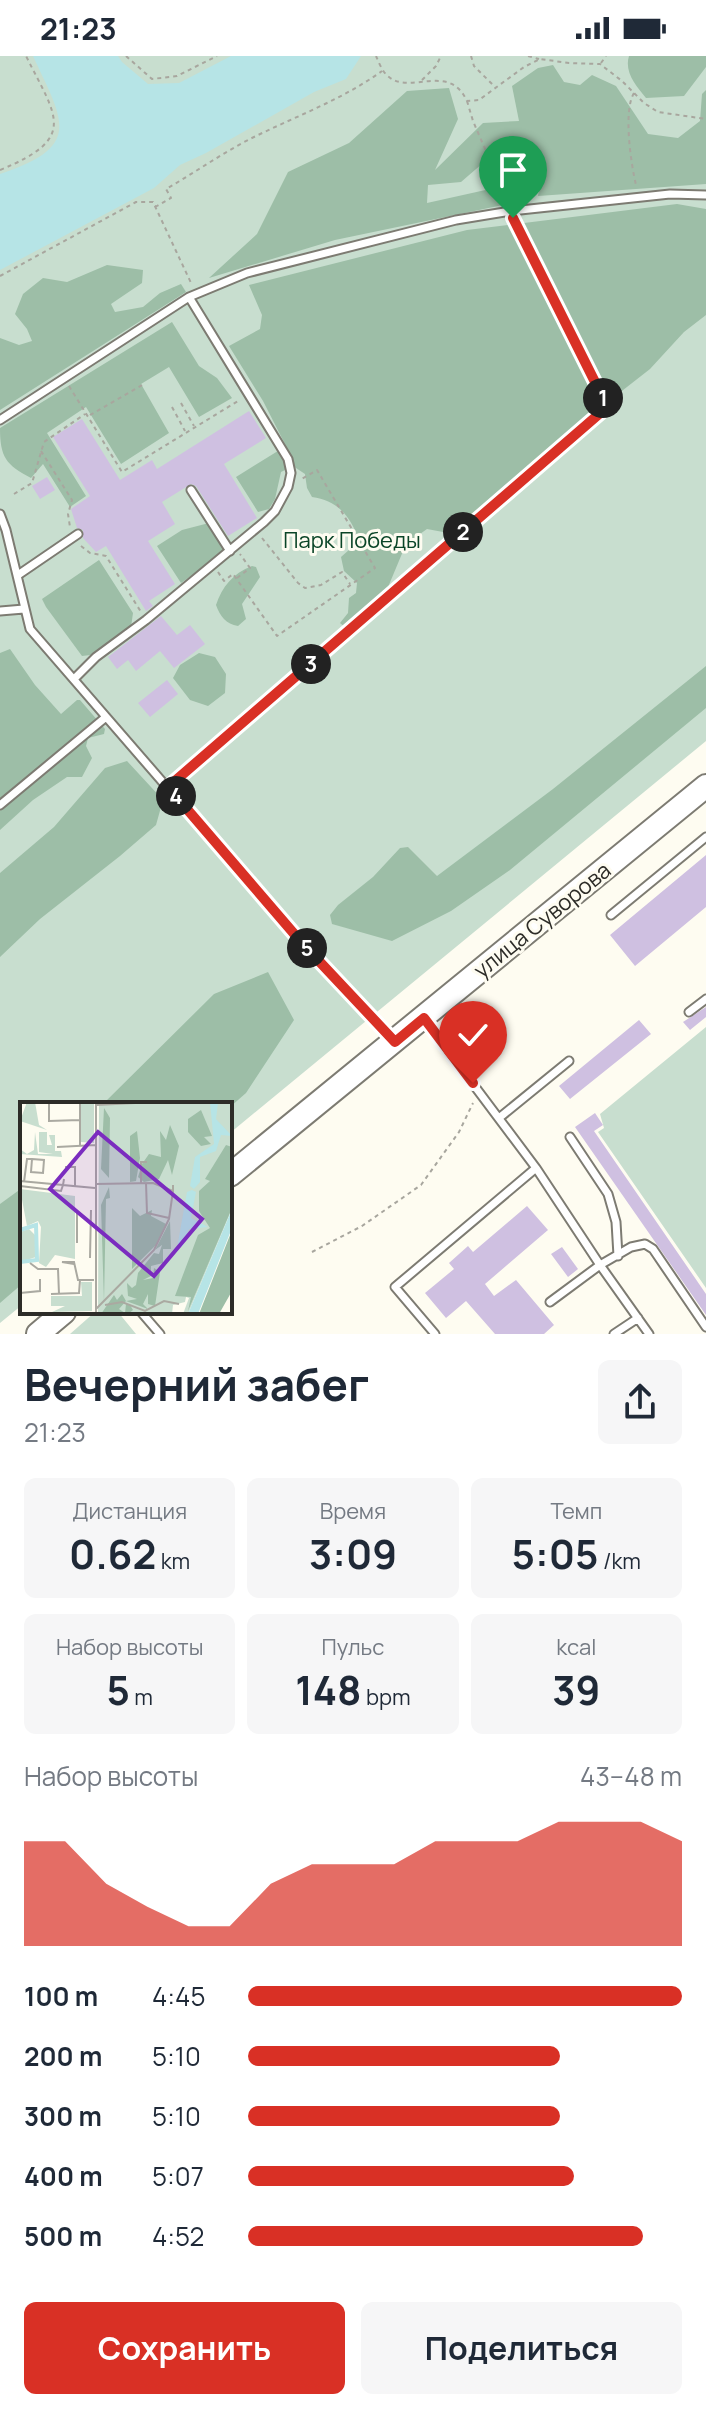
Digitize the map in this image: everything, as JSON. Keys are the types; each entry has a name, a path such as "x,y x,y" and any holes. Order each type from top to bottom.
{"main road":[{"name":"улица Суворова","path":"232,1173 706,787"},
{"path":"38,1334 62,1314"}],"lane":[{"path":"0,420 192,295 247,273 456,220 670,194 706,195"},
{"path":"74,679 96,657 256,530 275,511 288,487 291,473 288,459 192,295"},
{"path":"191,490 232,549"},
{"path":"0,514 30,629 302,943 395,1042"},
{"path":"18,575 77,535"},
{"path":"0,611 24,609"},
{"path":"0,805 106,717"},
{"path":"611,915 706,837"},
{"path":"689,1012 706,999"},
{"path":"424,1018 536,1168 649,1334"},
{"path":"499,1118 569,1061"},
{"path":"570,1137 608,1194 616,1222 618,1256"},
{"path":"435,1334 395,1287 536,1168"},
{"path":"550,1302 600,1265 631,1247 645,1244 653,1249 706,1327"},
{"path":"143,1314 160,1334"},
{"path":"614,1334 638,1318"}],"path":[{"path":"0,170 33,155 53,135 55,121 51,106 26,56"},
{"path":"126,56 152,79 177,76 217,56"},
{"path":"168,787 606,408 511,211 462,91 454,85 438,81 400,82 389,78 376,56"},
{"path":"421,81 441,56"},
{"path":"471,56 474,66 495,88"},
{"path":"528,56 569,63 600,64 658,112 706,119"},
{"path":"600,64 606,56"},
{"path":"467,101 479,100 540,59"},
{"path":"155,207 171,198 166,189 255,137 312,112 367,82 383,70"},
{"path":"634,93 628,142 639,198"},
{"path":"0,276 136,202 153,202 192,295"},
{"path":"65,378 122,472 250,394"},
{"path":"14,494 32,483 44,442 144,384"},
{"path":"181,403 195,427"},
{"path":"172,407 187,433"},
{"path":"41,451 72,500 69,525 90,553 106,556 146,620"},
{"path":"212,565 224,581 233,574 277,636 375,568 317,470 288,487"},
{"path":"256,530 305,588 321,585 342,572 351,585"},
{"path":"232,549 250,568 236,579"},
{"path":"312,1252 362,1226 421,1185 459,1132 479,1091"}],"green space":[{"name":"Парк Победы","path":"0,56 706,56 706,741 232,1131 232,1102 20,1102 20,1307 0,1323"},
{"path":"629,56 706,56 706,67 684,96 646,98 630,73"},
{"path":"553,65 564,82 580,85 592,75 616,86 648,134 678,138 700,121 702,94 706,90 706,184 538,196 542,172 533,155 514,153 490,157 461,182 428,185 427,203 499,187 503,205 335,240 209,278 257,234 288,172 349,143 407,91 449,88 458,119 435,170 483,123 519,121 512,86 538,68"},
{"path":"677,204 706,209 706,315 684,332 650,369 586,419 525,476 478,514 443,532 427,529 406,544 386,592 356,618 348,630 340,623 348,613 349,598 356,593 357,583 344,571 341,557 350,549 357,535 349,520 334,505 312,497 305,474 293,466 281,472 275,499 269,509 258,512 236,477 286,446 229,346 260,329 262,315 249,285 467,230"},
{"path":"107,265 143,270 142,283 111,304 115,312 143,307 160,293 181,284 186,292 0,410 0,338 19,345 32,341 15,314 23,294 43,278 67,282"},
{"path":"172,322 199,366 217,378 232,398 199,417 169,367 141,384 169,433 121,464 86,407 47,433 86,496 70,507 43,464 31,478 10,464 1,446 0,428"},
{"path":"209,523 226,551 181,583 157,546 182,530"},
{"path":"99,560 133,613 131,627 99,654 82,656 42,599"},
{"path":"252,566 256,567 260,577 242,604 246,619 238,626 234,625 224,619 216,605 229,581"},
{"path":"10,649 35,685 61,714 80,700 105,729 104,734 88,738 86,746 92,758 82,777 67,777 33,800 0,830 0,653"},
{"path":"199,653 215,657 226,674 225,693 208,706 190,700 173,678 180,665"},
{"path":"706,666 706,708 510,870 451,911 392,941 332,924 330,915 338,905 373,877 400,848 408,847 437,876 553,789"},
{"path":"127,761 163,800 156,825 40,919 0,957 0,873 54,827 105,768"},
{"path":"268,972 294,1020 246,1093 232,1105 232,1102 105,1102 214,994"},
{"path":"706,1027 706,1288 598,1132 604,1128 600,1114"},
{"path":"20,1189 20,1286 0,1303 0,1204"},
{"path":"93,1314 120,1314 136,1334 70,1334"}],"water":[{"path":"33,56 118,56 148,84 179,83 231,56 361,56 346,79 314,92 180,165 154,188 0,270 0,174 45,153 55,141 59,129 52,98"}],"building":[{"path":"249,411 266,438 224,464 257,518 228,536 196,486 191,484 162,502 175,524 148,541 175,584 149,601 153,606 146,611 106,546 96,552 83,538 83,530 77,528 71,509 90,496 53,437 82,419 120,480 152,460 157,469"},
{"path":"47,477 55,490 40,499 32,486"},
{"path":"161,616 177,635 190,625 205,644 174,668 160,651 136,671 128,660 117,669 108,657"},
{"path":"167,680 178,694 150,717 138,703"},
{"path":"706,855 706,907 635,966 610,935"},
{"path":"706,1007 706,1017 690,1030 683,1022"},
{"path":"639,1020 651,1034 570,1099 559,1086"},
{"path":"595,1113 603,1125 594,1131 706,1294 706,1315 575,1127"},
{"path":"527,1206 548,1230 485,1284 494,1296 516,1280 554,1325 544,1334 495,1334 466,1301 446,1318 425,1293 454,1269 449,1263 468,1246 473,1252"},
{"path":"562,1247 578,1269 568,1277 551,1254"}],"route":[{"path":"473,1083 424,1018 395,1042 302,943 168,787 606,408 513,218"}]}
